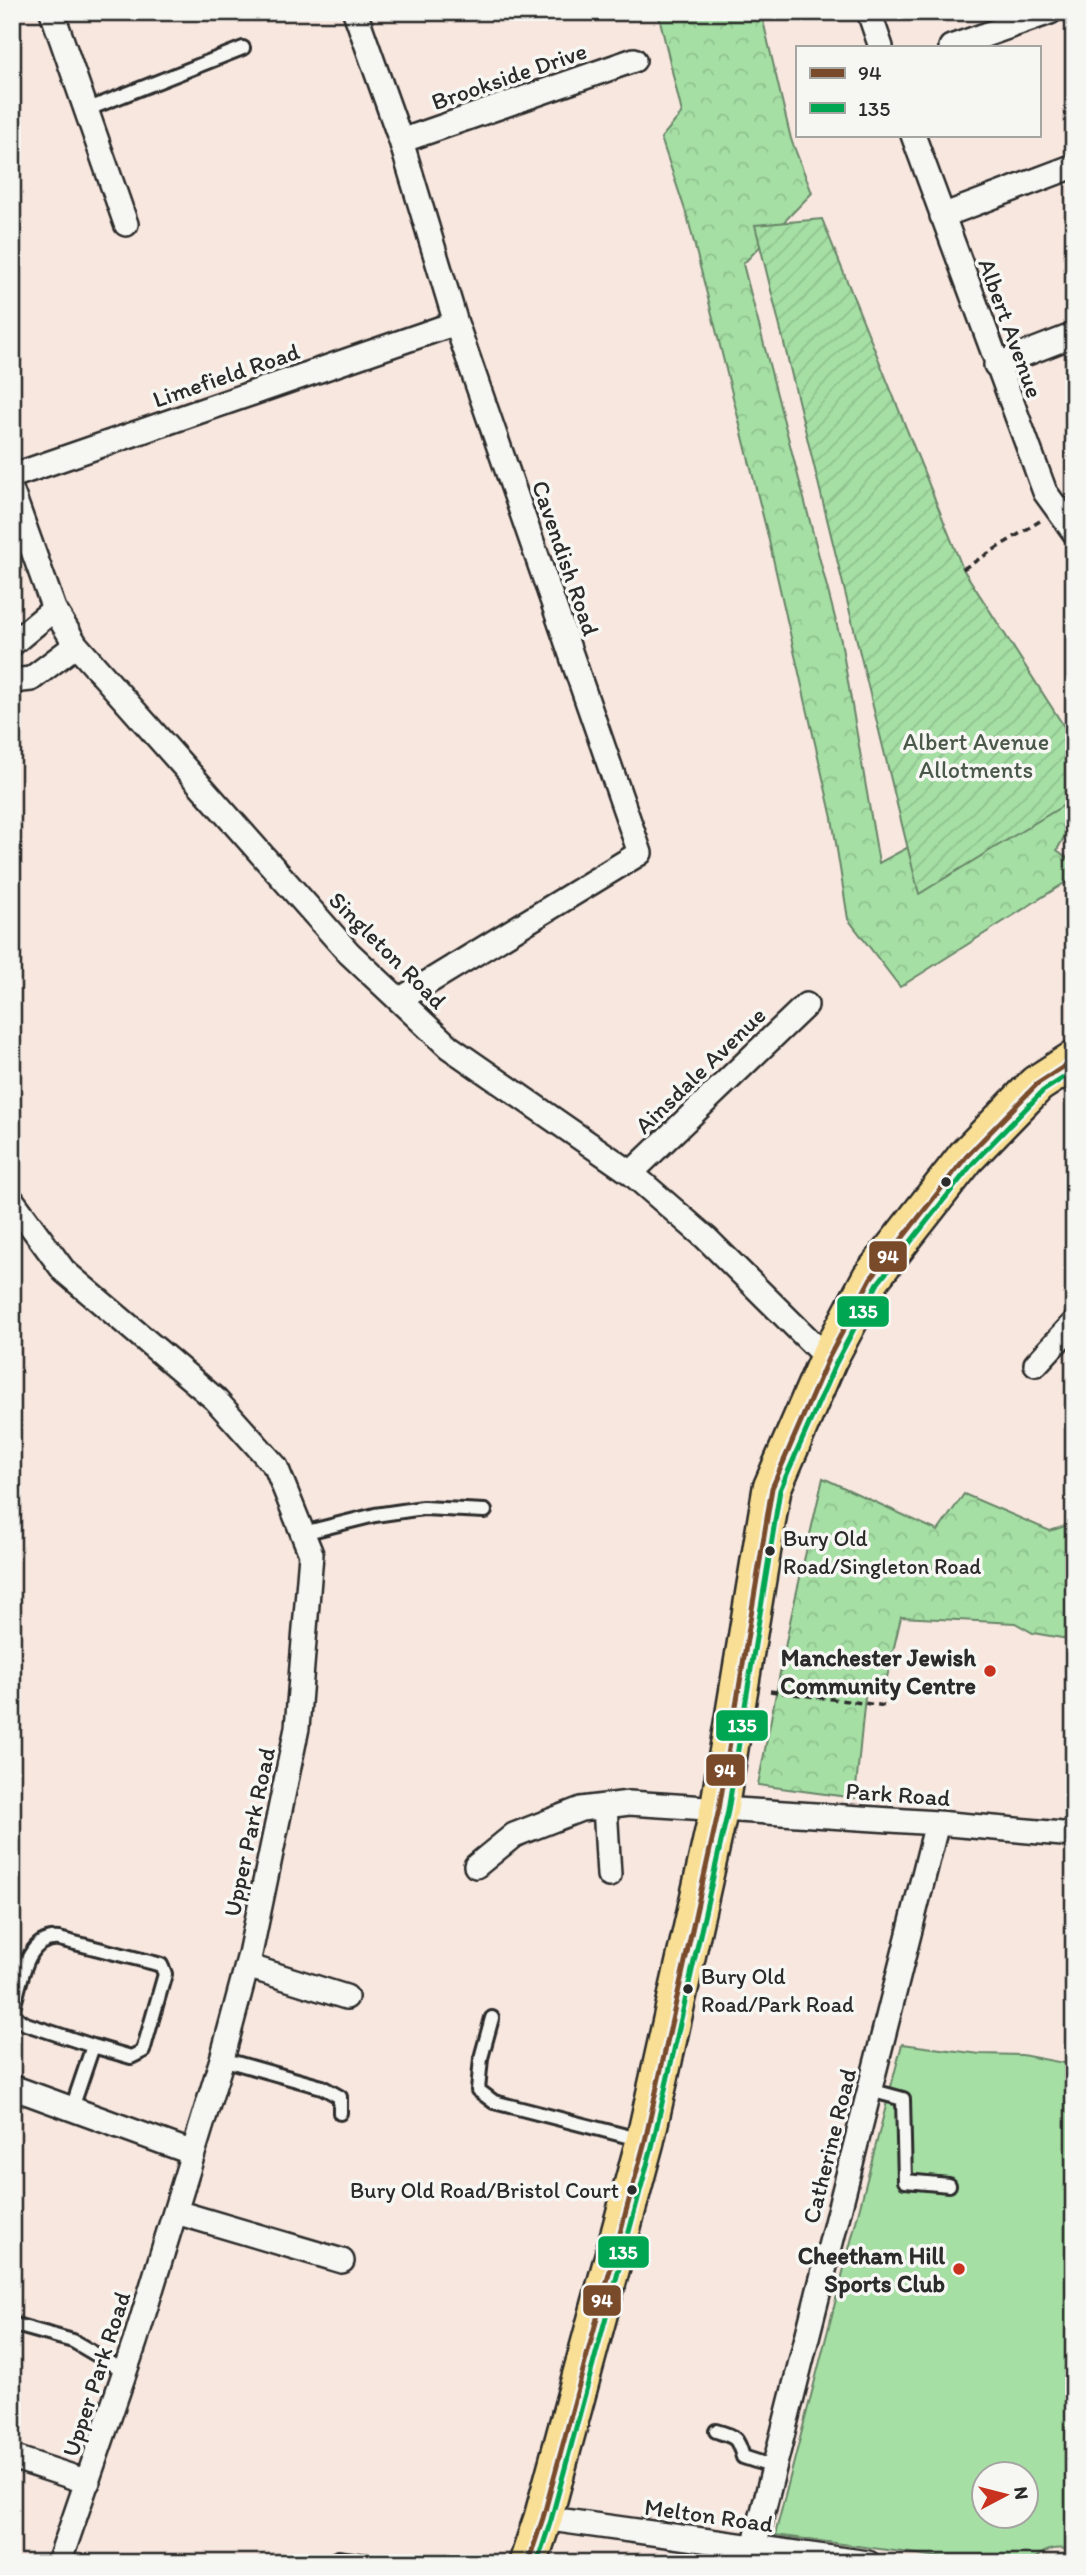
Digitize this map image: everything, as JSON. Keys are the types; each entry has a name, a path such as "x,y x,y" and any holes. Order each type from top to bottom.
{"main road":[{"path":"528,2563 543,2518 645,2141 719,1810 772,1488 828,1359 871,1278 966,1157 1037,1084 1074,1060"}],"street":[{"path":"52,12 126,224"},
{"name":"Cavendish Road","path":"355,12 401,141 456,323 640,853 399,1000"},
{"path":"869,12 881,46"},
{"path":"954,46 1050,12"},
{"name":"Brookside Drive","path":"401,141 634,60"},
{"name":"Albert Avenue","path":"913,136 1045,492 1065,507 1074,532"},
{"path":"942,216 1074,166"},
{"name":"Limefield Road","path":"12,476 456,323"},
{"path":"996,365 1074,335"},
{"name":"Singleton Road","path":"12,492 54,609 76,645 349,953 449,1047 631,1173 706,1238 828,1359"},
{"path":"12,643 54,609"},
{"path":"12,681 31,679 76,645"},
{"name":"Ainsdale Avenue","path":"631,1173 806,1005"},
{"name":"Upper Park Road","path":"12,1200 64,1271 215,1399 276,1467 311,1553 297,1728 247,1966 222,2059 126,2372 59,2563"},
{"path":"1035,1364 1074,1323"},
{"name":"Park Road","path":"475,1866 514,1835 581,1809 629,1803 937,1823 1074,1835"},
{"path":"606,1806 609,1875"},
{"name":"Catherine Road","path":"752,2555 937,1823"},
{"path":"247,1966 346,1997"},
{"path":"12,2087 193,2152"},
{"path":"176,2212 342,2261"},
{"path":"12,2458 88,2482"},
{"name":"Melton Road","path":"543,2518 752,2555 868,2563"}],"lane":[{"path":"86,110 243,48"},
{"path":"303,1533 375,1515 423,1508 485,1511"},
{"path":"50,1938 71,1942 154,1963 163,1969 164,1980 143,2051 131,2057 93,2046 26,2024 18,2020 14,2013 31,1952 43,1940 50,1938"},
{"path":"492,2018 481,2059 478,2090 494,2102 645,2141"},
{"path":"72,2108 93,2046"},
{"path":"222,2059 323,2087 340,2098 340,2113"},
{"path":"870,2090 903,2099 905,2182 950,2185"},
{"path":"12,2324 73,2341 126,2372"},
{"path":"716,2431 734,2437 747,2460 774,2467"},
{"path":"328,2563 338,2558 376,2563"}],"path":[{"path":"963,569 1065,507"},
{"path":"769,1691 886,1706"}],"green space":[{"path":"658,12 761,12 791,139 812,193 743,264 841,641 879,863 985,806 1074,725 1074,819 1057,850 1074,863 1074,877 900,987 848,919 832,818 767,532 688,219 661,138 682,113"},
{"name":"Albert Avenue Allotments","path":"822,219 963,569 1074,742 1074,799 919,894 755,225"},
{"path":"823,1478 938,1531 964,1494 1050,1531 1074,1523 1074,1640 1033,1633 1015,1623 901,1617 885,1686 866,1686 855,1798 758,1785 791,1617"},
{"name":"Cheetham Hill Sports Club","path":"902,2044 980,2054 1022,2055 1074,2065 1074,2550 1050,2550 1040,2554 1031,2563 984,2563 775,2535"}],"transit line":[{"name":"94","path":"528,2563 543,2518 645,2141 719,1809 772,1488 828,1359 871,1278 966,1157 1037,1084 1074,1060"},
{"name":"135","path":"537,2563 653,2143 728,1811 780,1490 836,1363 878,1283 973,1163 1043,1091 1074,1071"}],"place":[{"name":"Bury Old Road/Singleton Road","path":"770,1551"},
{"name":"Manchester Jewish Community Centre","path":"990,1671"},
{"name":"Bury Old Road/Park Road","path":"688,1989"},
{"name":"Bury Old Road/Bristol Court","path":"632,2190"},
{"name":"Cheetham Hill Sports Club","path":"959,2269"}]}
